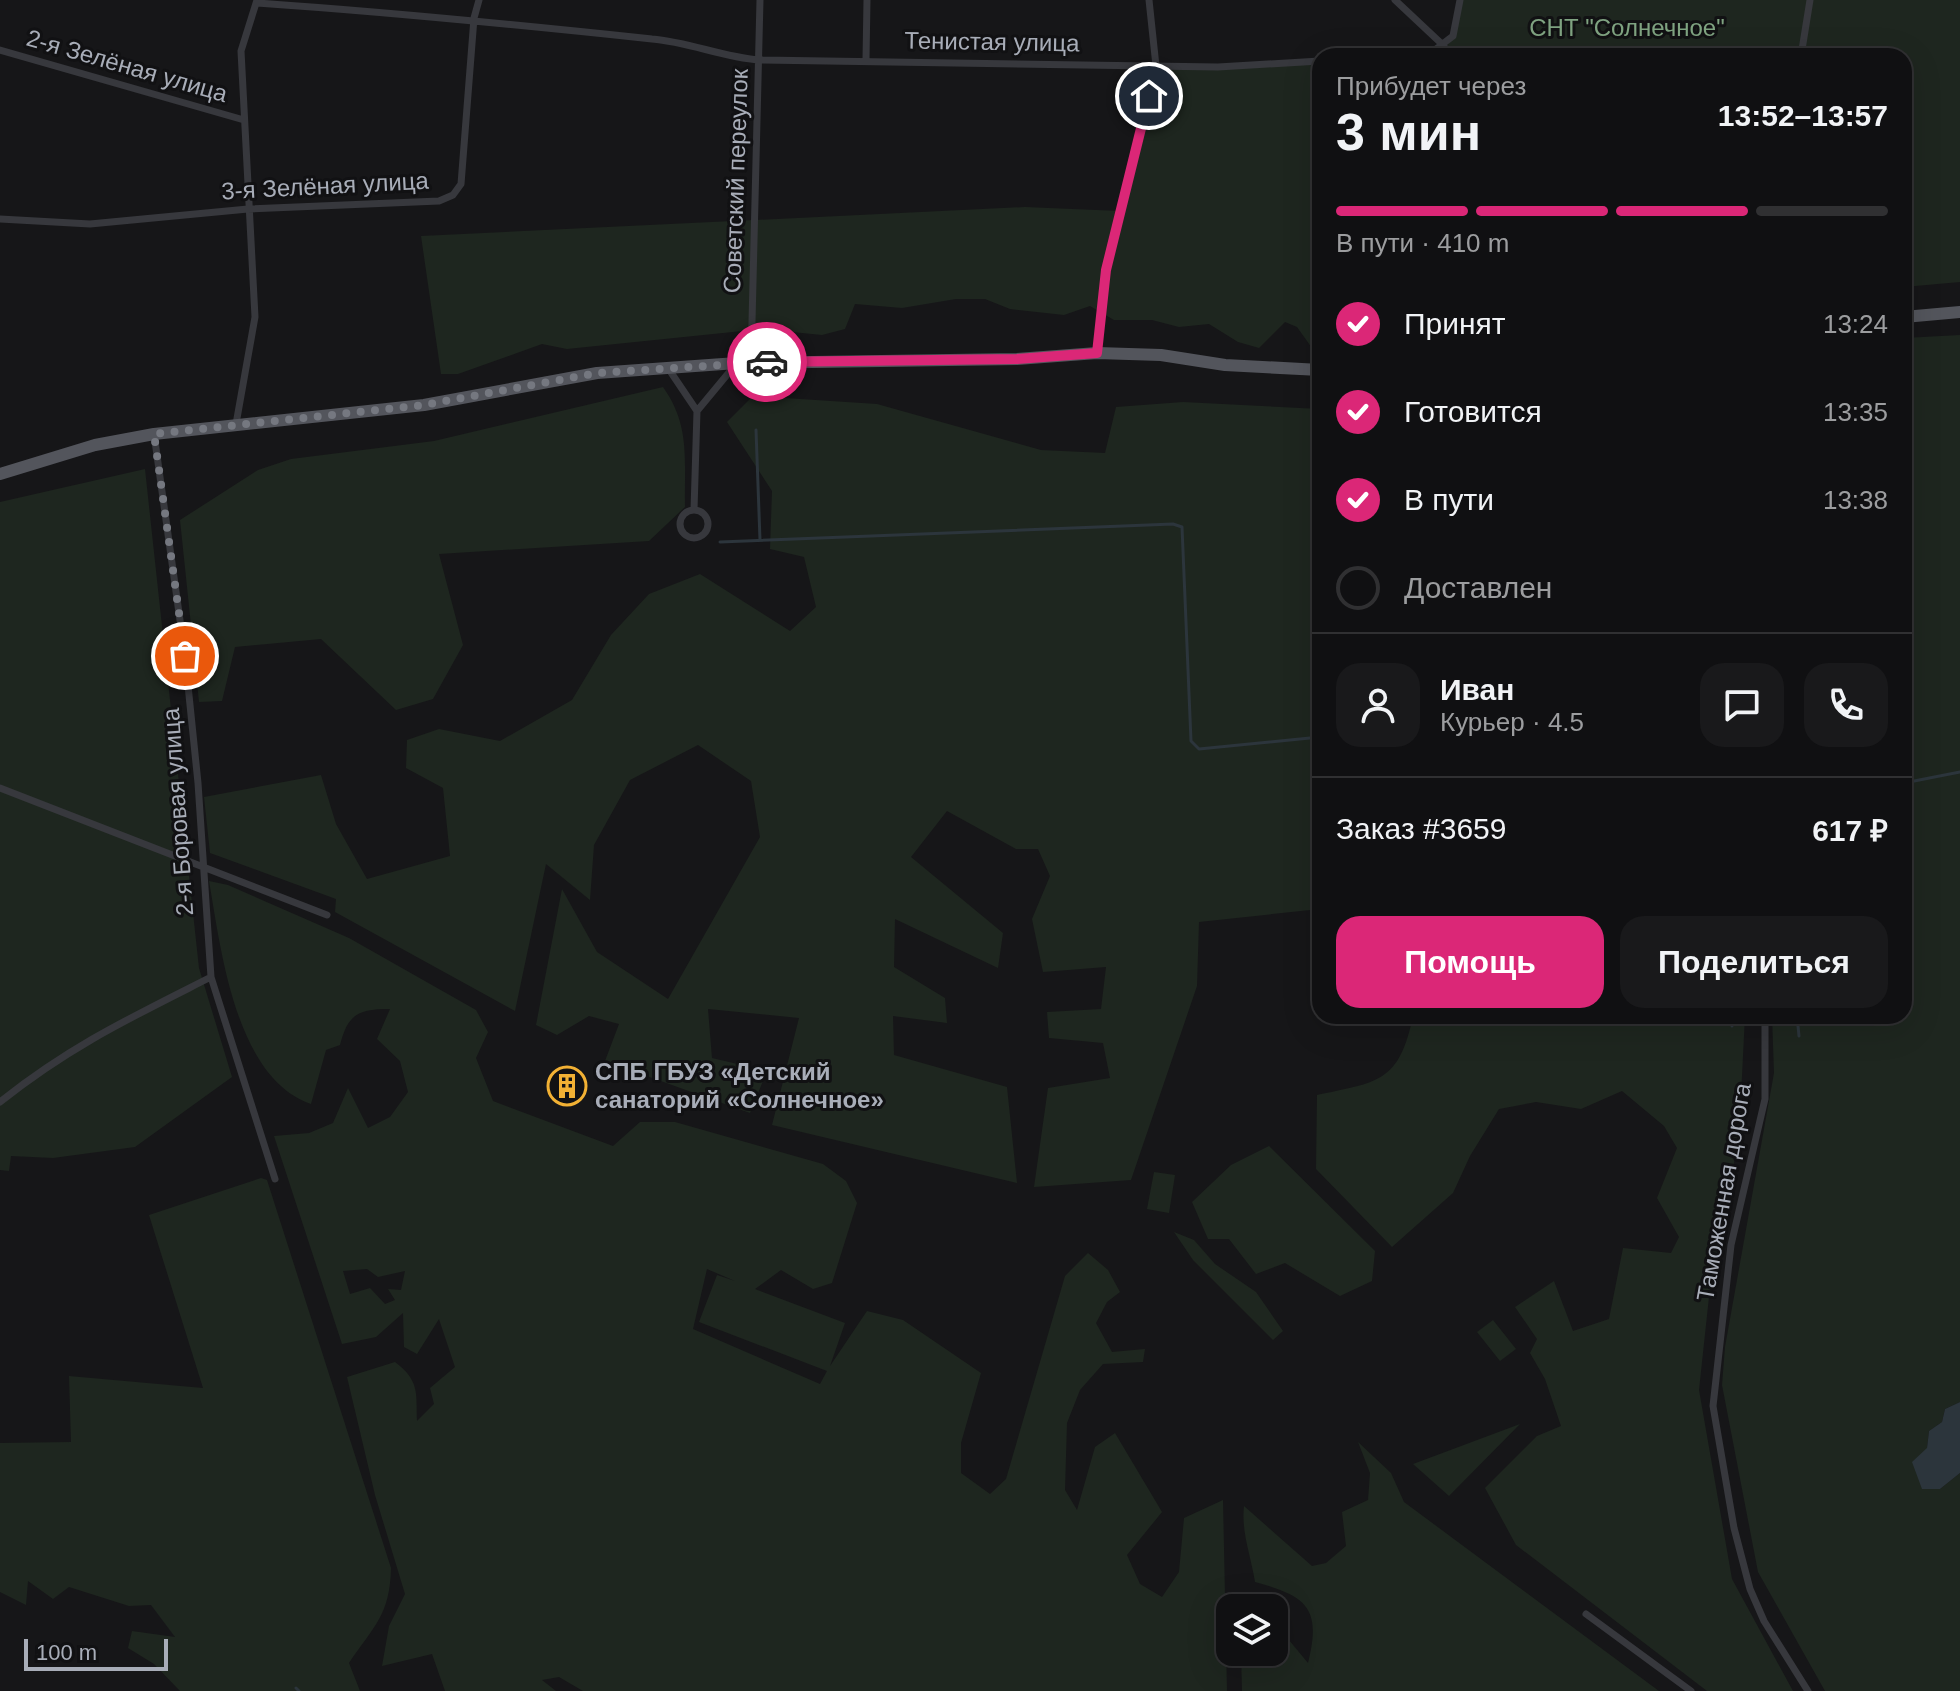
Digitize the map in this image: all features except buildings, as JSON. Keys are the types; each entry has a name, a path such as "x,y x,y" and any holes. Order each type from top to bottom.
{"main road":[{"path":"1912,316 1960,312"},
{"path":"0,474 95,445 154,434 377,412 597,373 744,363 1017,359 1097,353 1161,355 1225,365 1312,370"}],"street":[{"name":"3-я Зелёная улица","path":"0,219 90,224 248,209 439,201 453,195 461,184 474,18 479,0"},
{"name":"Советский переулок","path":"744,363 760,0"},
{"path":"866,59 867,0"},
{"path":"1097,353 1106,270 1156,66 1149,0"},
{"path":"1395,0 1444,46"},
{"path":"1441,48 1453,36 1460,0"},
{"path":"1802,48 1810,0"},
{"name":"Тенистая улица","path":"257,2 474,18 565,32 655,39 694,45 731,58 759,60 866,59 1156,66 1312,61"},
{"path":"236,424 255,317 241,51 257,2"},
{"name":"2-я Зелёная улица","path":"0,50 244,120"},
{"path":"697,411 744,363"},
{"path":"668,368 697,411 694,510"},
{"name":"2-я Боровая улица","path":"154,434 185,656 198,783 201,864 211,977 275,1179"},
{"path":"694,510 702,512 709,522 706,533 695,539 684,534 680,522 686,512 694,510"},
{"path":"0,788 327,915"},
{"path":"0,1102 50,1062 91,1037 211,977"},
{"name":"Таможенная дорога","path":"1765,1024 1765,1099 1731,1245 1713,1406 1734,1528 1750,1589 1764,1621 1808,1691"},
{"path":"1586,1614 1691,1691"}],"green space":[{"name":"СНТ \"Солнечное\"","path":"1460,0 1960,0 1960,282 1912,286 1912,48 1446,48 1453,36"},
{"path":"1312,61 1312,348 1297,327 1285,322 1259,348 1238,342 1209,324 1179,327 1152,320 1114,320 1090,306 1064,315 1010,309 985,299 956,299 902,308 855,304 845,329 822,335 762,329 567,349 542,344 458,374 441,374 421,236 1025,207 1120,211 1154,73 1165,66"},
{"path":"1960,335 1960,1402 1945,1409 1942,1422 1929,1431 1927,1448 1940,1489 1960,1473 1960,1691 1825,1691 1758,1572 1722,1385 1725,1347 1774,1073 1772,1024 1912,1024 1912,338"},
{"path":"663,387 672,401 682,430 685,507 649,541 439,554 463,645 433,699 396,710 321,639 235,647 222,701 199,702 180,520 258,470 291,459 434,441"},
{"path":"753,396 877,404 1041,450 1105,453 1116,407 1183,402 1312,409 1312,910 1199,922 1197,986 1131,1180 1034,1187 1048,1088 1110,1078 1103,1043 1049,1038 1047,1012 1101,1009 1106,967 1043,972 1032,919 1050,876 1038,849 1016,849 947,811 911,857 1003,933 998,968 895,919 894,967 945,998 947,1023 893,1016 894,1055 1007,1087 1017,1183 772,1125 799,1018 708,1009 712,1058 767,1071 750,1113 605,1061 619,1024 589,1016 557,1035 536,1025 562,889 597,952 668,999 760,837 751,781 698,745 630,780 594,845 590,900 546,864 515,1011 335,912 336,899 210,853 204,797 321,775 336,824 367,879 450,856 443,788 406,768 407,740 439,729 500,741 572,700 611,635 649,594 700,574 790,631 816,607 804,557 770,549 772,491 727,422"},
{"path":"145,469 199,968 232,1077 135,1147 53,1158 11,1156 9,1171 0,1170 0,502"},
{"path":"209,881 228,885 349,938 476,1010 488,1032 476,1058 493,1101 613,1146 640,1122 675,1122 823,1164 846,1181 857,1203 832,1283 813,1289 781,1270 755,1289 845,1323 830,1366 867,1311 903,1320 981,1373 961,1443 961,1473 990,1494 1006,1479 1065,1276 1088,1253 1108,1270 1120,1292 1107,1302 1096,1323 1112,1352 1145,1349 1143,1362 1103,1364 1080,1390 1067,1423 1065,1490 1077,1510 1095,1447 1115,1433 1162,1512 1127,1555 1140,1584 1162,1597 1179,1572 1184,1518 1223,1500 1225,1594 1216,1594 1216,1666 1226,1666 1227,1691 583,1691 559,1677 542,1680 556,1691 445,1691 432,1654 382,1666 389,1626 405,1594 375,1495 347,1377 395,1362 413,1382 417,1421 434,1404 430,1388 455,1367 439,1319 417,1354 404,1347 403,1313 376,1337 342,1344 274,1136 309,1133 333,1123 348,1088 368,1128 390,1117 408,1092 400,1061 377,1039 390,1009 370,1010 356,1015 347,1026 340,1045 326,1050 311,1104 285,1090 265,1068 248,1040 236,1008 219,941","holes":["367,1269 378,1277 405,1271 401,1290 388,1289 395,1300 385,1304 370,1288 350,1294 343,1271","707,1269 735,1281 717,1275 699,1322 827,1371 820,1384 693,1329"]},
{"path":"1411,1024 1745,1024 1739,1136 1709,1297 1699,1390 1732,1579 1793,1691 1707,1691 1516,1545 1485,1488 1537,1436 1561,1426 1545,1379 1530,1353 1537,1339 1515,1307 1554,1281 1573,1331 1609,1319 1623,1248 1671,1253 1679,1237 1657,1198 1677,1148 1664,1126 1622,1091 1581,1109 1536,1102 1499,1109 1470,1156 1453,1193 1392,1247 1316,1169 1317,1095 1356,1087 1383,1076 1401,1055"},
{"path":"1269,1146 1375,1251 1372,1281 1340,1296 1285,1263 1256,1274 1229,1239 1208,1239 1192,1202 1231,1165"},
{"path":"1154,1172 1175,1175 1169,1213 1147,1209"},
{"path":"261,1178 267,1180 391,1568 384,1609 349,1663 360,1691 180,1691 154,1664 128,1648 132,1631 175,1637 151,1605 129,1606 69,1587 53,1599 28,1581 26,1605 0,1592 0,1443 71,1442 69,1376 203,1388 149,1215"},
{"path":"1174,1232 1194,1240 1215,1264 1256,1292 1283,1331 1273,1340 1193,1260"},
{"path":"1493,1320 1516,1349 1500,1361 1477,1332"},
{"path":"1520,1424 1449,1496 1413,1464"},
{"path":"1358,1442 1391,1473 1404,1502 1659,1691 1242,1691 1241,1666 1288,1666 1288,1639 1308,1663 1313,1629 1311,1616 1298,1599 1255,1582 1245,1535 1244,1506 1312,1566 1326,1563 1346,1546 1342,1512 1368,1500 1370,1473"}],"shaded area":[{"path":"1960,1402 1960,1473 1940,1489 1922,1489 1912,1462 1927,1448 1929,1431 1942,1422 1945,1409"}],"waterway":[{"path":"756,430 760,540"},
{"path":"720,542 1173,524 1182,527 1191,741 1199,749 1312,738"},
{"path":"1912,781 1960,772"},
{"path":"1798,1024 1799,1036"},
{"path":"296,1688 299,1691"}],"way so far":[{"path":"185,656 154,434 204,426 377,412 597,373 767,362"}],"place":[{"name":"СПБ ГБУЗ «Детский санаторий «Солнечное»","path":"567,1086"}],"route":[{"path":"767,362 1017,359 1097,353 1106,270 1149,96"}]}
